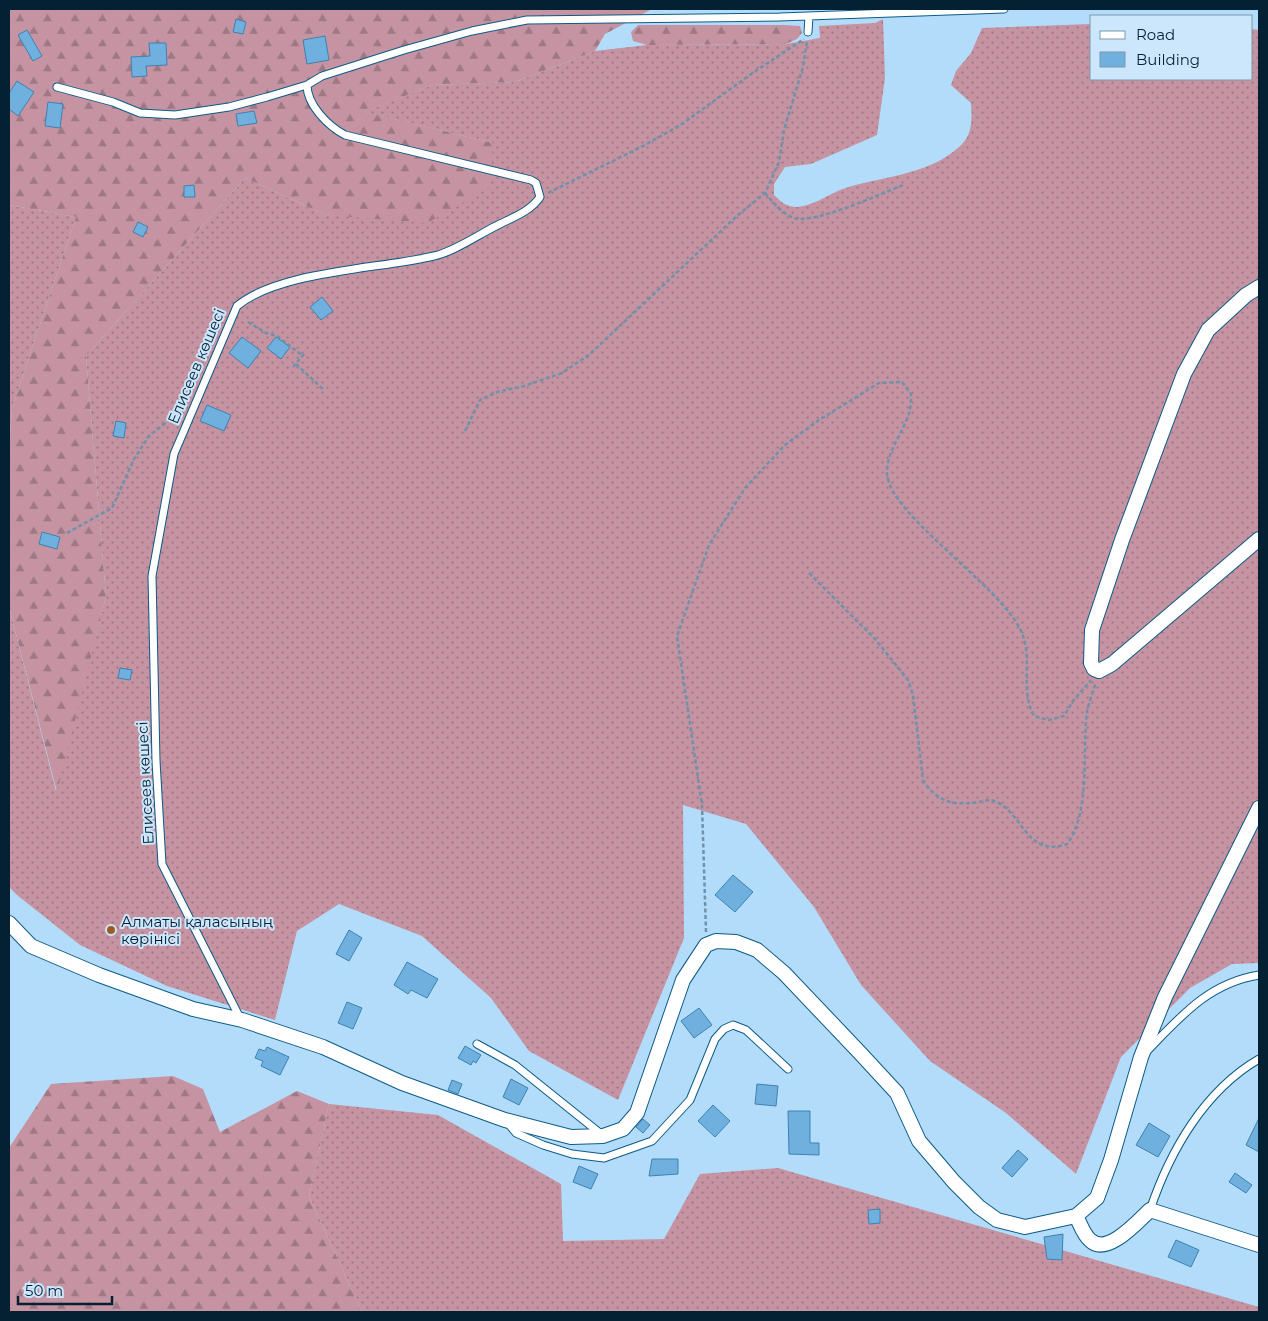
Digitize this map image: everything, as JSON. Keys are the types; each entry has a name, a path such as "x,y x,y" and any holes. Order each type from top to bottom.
{"street":[{"path":"1259,287 1208,330 1184,374 1122,540 1092,630 1091,663 1099,671 1112,664 1259,540"},
{"path":"9,923 31,946 63,961 193,1009 242,1020 323,1047 402,1083 505,1120 571,1137 603,1136 623,1129 637,1113 683,980 706,945 716,941 736,942 757,950 784,973 896,1093 920,1141 954,1182 979,1207 997,1220 1024,1227 1076,1216 1097,1198 1111,1160 1141,1056 1165,997 1259,808"},
{"path":"1076,1216 1090,1240 1098,1245 1106,1245 1119,1238 1150,1210 1259,1245"}],"lane":[{"path":"57,87 113,102 140,114 176,115 229,107 307,85 322,76 404,50 527,20 809,16 1004,9"},
{"path":"808,32 809,16"},
{"path":"307,85 307,94 330,127 345,135 531,180 536,183 540,197"},
{"name":"Елисеев көшесі","path":"242,1020 162,864 156,761 152,576 174,454 236,306 250,295 286,283 436,256 519,214 535,204 540,197"},
{"path":"1141,1056 1205,996 1230,981 1259,974"},
{"path":"505,1120 516,1133 543,1145 572,1154 604,1158 652,1141 670,1124 690,1100 715,1040 724,1028 733,1026 746,1030 788,1069"},
{"path":"477,1044 514,1065 603,1136"},
{"path":"1150,1210 1162,1176 1199,1112 1237,1076 1259,1059"}],"path":[{"path":"465,431 480,400 496,392 524,386 562,373 590,354 738,215 765,193 779,162 784,130 803,67 808,32"},
{"path":"540,197 645,145 682,124 754,72 798,44 808,32"},
{"path":"765,193 784,212 796,219 806,219 840,210 903,186"},
{"path":"248,322 266,334 277,336 304,355 295,365 323,389"},
{"path":"706,945 702,804 677,636 708,545 745,488 785,445 819,420 879,383 902,382 911,394 909,413 895,443 886,473 890,487 914,518 1003,604 1021,630 1028,655 1026,688 1029,706 1034,716 1049,720 1064,716 1073,701 1099,671"},
{"path":"67,533 112,508 134,459 149,436 174,415 196,402"},
{"path":"810,573 875,640 908,680 912,695 922,780 929,790 941,800 956,803 992,800 1003,806 1034,842 1046,846 1067,844 1072,837 1078,818 1086,768 1087,712 1099,671"}],"green space":[{"path":"9,9 652,9 605,34 595,51 515,82 432,85 365,112 493,143 490,187 427,223 326,215 245,178 86,356 106,597 57,792 9,607 9,452 12,408 76,217 9,205"},
{"path":"883,19 885,78 877,135 811,164 785,167 774,184 774,195 784,204 793,207 803,206 855,185 901,175 931,165 945,158 958,148 969,133 971,103 951,85 956,71 971,53 982,28 1090,24 1090,80 1253,80 1253,29 1259,30 1259,963 1232,964 1190,988 1121,1057 1076,1174 1006,1113 930,1061 861,985 814,907 746,824 683,805 684,938 618,1100 529,1051 491,998 422,936 339,904 297,931 275,1020 167,986 80,945 17,895 9,887 9,607 56,791 106,597 86,356 245,178 326,215 493,143 364,112 432,85 515,82 595,51 647,45 786,44 820,38 819,26 875,23"},
{"path":"638,25 785,25 800,26 802,33 797,39 786,44 647,45 633,41 631,32"},
{"path":"9,205 76,217 12,408 9,452"},
{"path":"173,1076 203,1089 220,1132 297,1091 329,1104 309,1196 362,1312 9,1312 9,1148 51,1084"},
{"path":"329,1104 438,1115 561,1184 563,1241 664,1239 700,1174 778,1168 1259,1307 1259,1312 362,1312 309,1196"}],"building":[{"path":"236,19 246,22 243,34 233,32"},
{"path":"27,30 42,56 33,61 18,35"},
{"path":"325,36 329,60 307,64 303,40"},
{"path":"149,43 166,43 167,65 146,66 147,76 132,77 131,57 150,56"},
{"path":"17,81 34,92 18,116 9,109 9,93"},
{"path":"48,102 63,104 60,128 45,126"},
{"path":"254,111 257,123 238,126 236,114"},
{"path":"194,185 195,197 184,197 184,186"},
{"path":"138,222 148,227 143,237 133,232"},
{"path":"322,297 333,311 321,320 310,307"},
{"path":"242,337 261,351 248,368 229,353"},
{"path":"276,337 290,347 281,359 267,348"},
{"path":"207,405 231,415 224,431 200,421"},
{"path":"116,421 126,423 124,438 113,436"},
{"path":"42,532 60,537 57,549 39,544"},
{"path":"120,668 132,670 130,680 118,678"},
{"path":"733,875 753,892 735,912 715,895"},
{"path":"349,930 362,938 349,961 336,954"},
{"path":"407,962 438,979 427,998 411,990 408,994 394,985"},
{"path":"347,1002 362,1008 353,1029 338,1023"},
{"path":"699,1008 712,1025 694,1038 681,1021"},
{"path":"465,1046 481,1055 476,1063 473,1061 471,1065 458,1058"},
{"path":"267,1047 289,1057 280,1075 261,1066 263,1061 255,1058 259,1049 265,1051"},
{"path":"511,1079 528,1088 519,1105 503,1097"},
{"path":"452,1080 462,1084 458,1094 448,1090"},
{"path":"757,1084 778,1086 776,1106 755,1104"},
{"path":"713,1105 730,1121 715,1137 698,1121"},
{"path":"788,1111 810,1111 810,1143 819,1143 819,1155 789,1154"},
{"path":"1259,1118 1259,1152 1246,1145"},
{"path":"643,1119 650,1125 643,1133 636,1127"},
{"path":"1149,1123 1170,1136 1158,1157 1136,1145"},
{"path":"1018,1150 1028,1159 1012,1177 1002,1168"},
{"path":"652,1159 678,1159 678,1174 649,1176"},
{"path":"579,1166 598,1174 591,1189 573,1182"},
{"path":"1235,1173 1252,1185 1246,1193 1229,1182"},
{"path":"880,1209 880,1223 869,1224 868,1210"},
{"path":"1063,1234 1062,1260 1047,1259 1044,1237"},
{"path":"1176,1240 1199,1250 1191,1267 1168,1257"}],"place":[{"name":"Алматы қаласының көрінісі","path":"111,930"}]}
